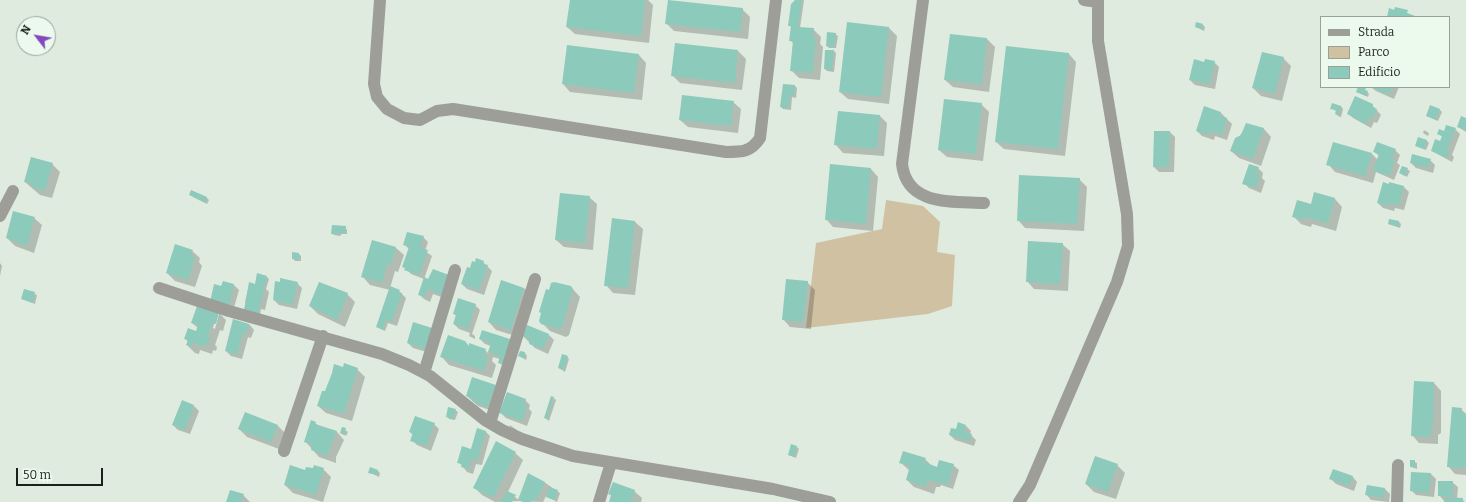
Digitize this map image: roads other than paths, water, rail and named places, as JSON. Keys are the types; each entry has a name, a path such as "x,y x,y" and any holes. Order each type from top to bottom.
{"street":[{"path":"380,0 374,84 377,96 387,109 404,118 420,120 437,111 453,109 726,152 740,152 754,148 760,138 776,0"},
{"path":"923,0 902,164 903,176 909,186 920,194 933,199 984,203"},
{"path":"1019,502 1030,485 1118,282 1128,246 1127,214 1098,40 1098,1 1084,0"},
{"path":"0,216 14,191"},
{"path":"424,373 455,270"},
{"path":"490,423 535,279"},
{"path":"159,288 229,311 323,336 382,354 424,373 490,423 522,439 573,456 773,489 830,502"},
{"path":"284,451 323,336"},
{"path":"599,502 611,463"},
{"path":"1397,502 1398,465"}]}
